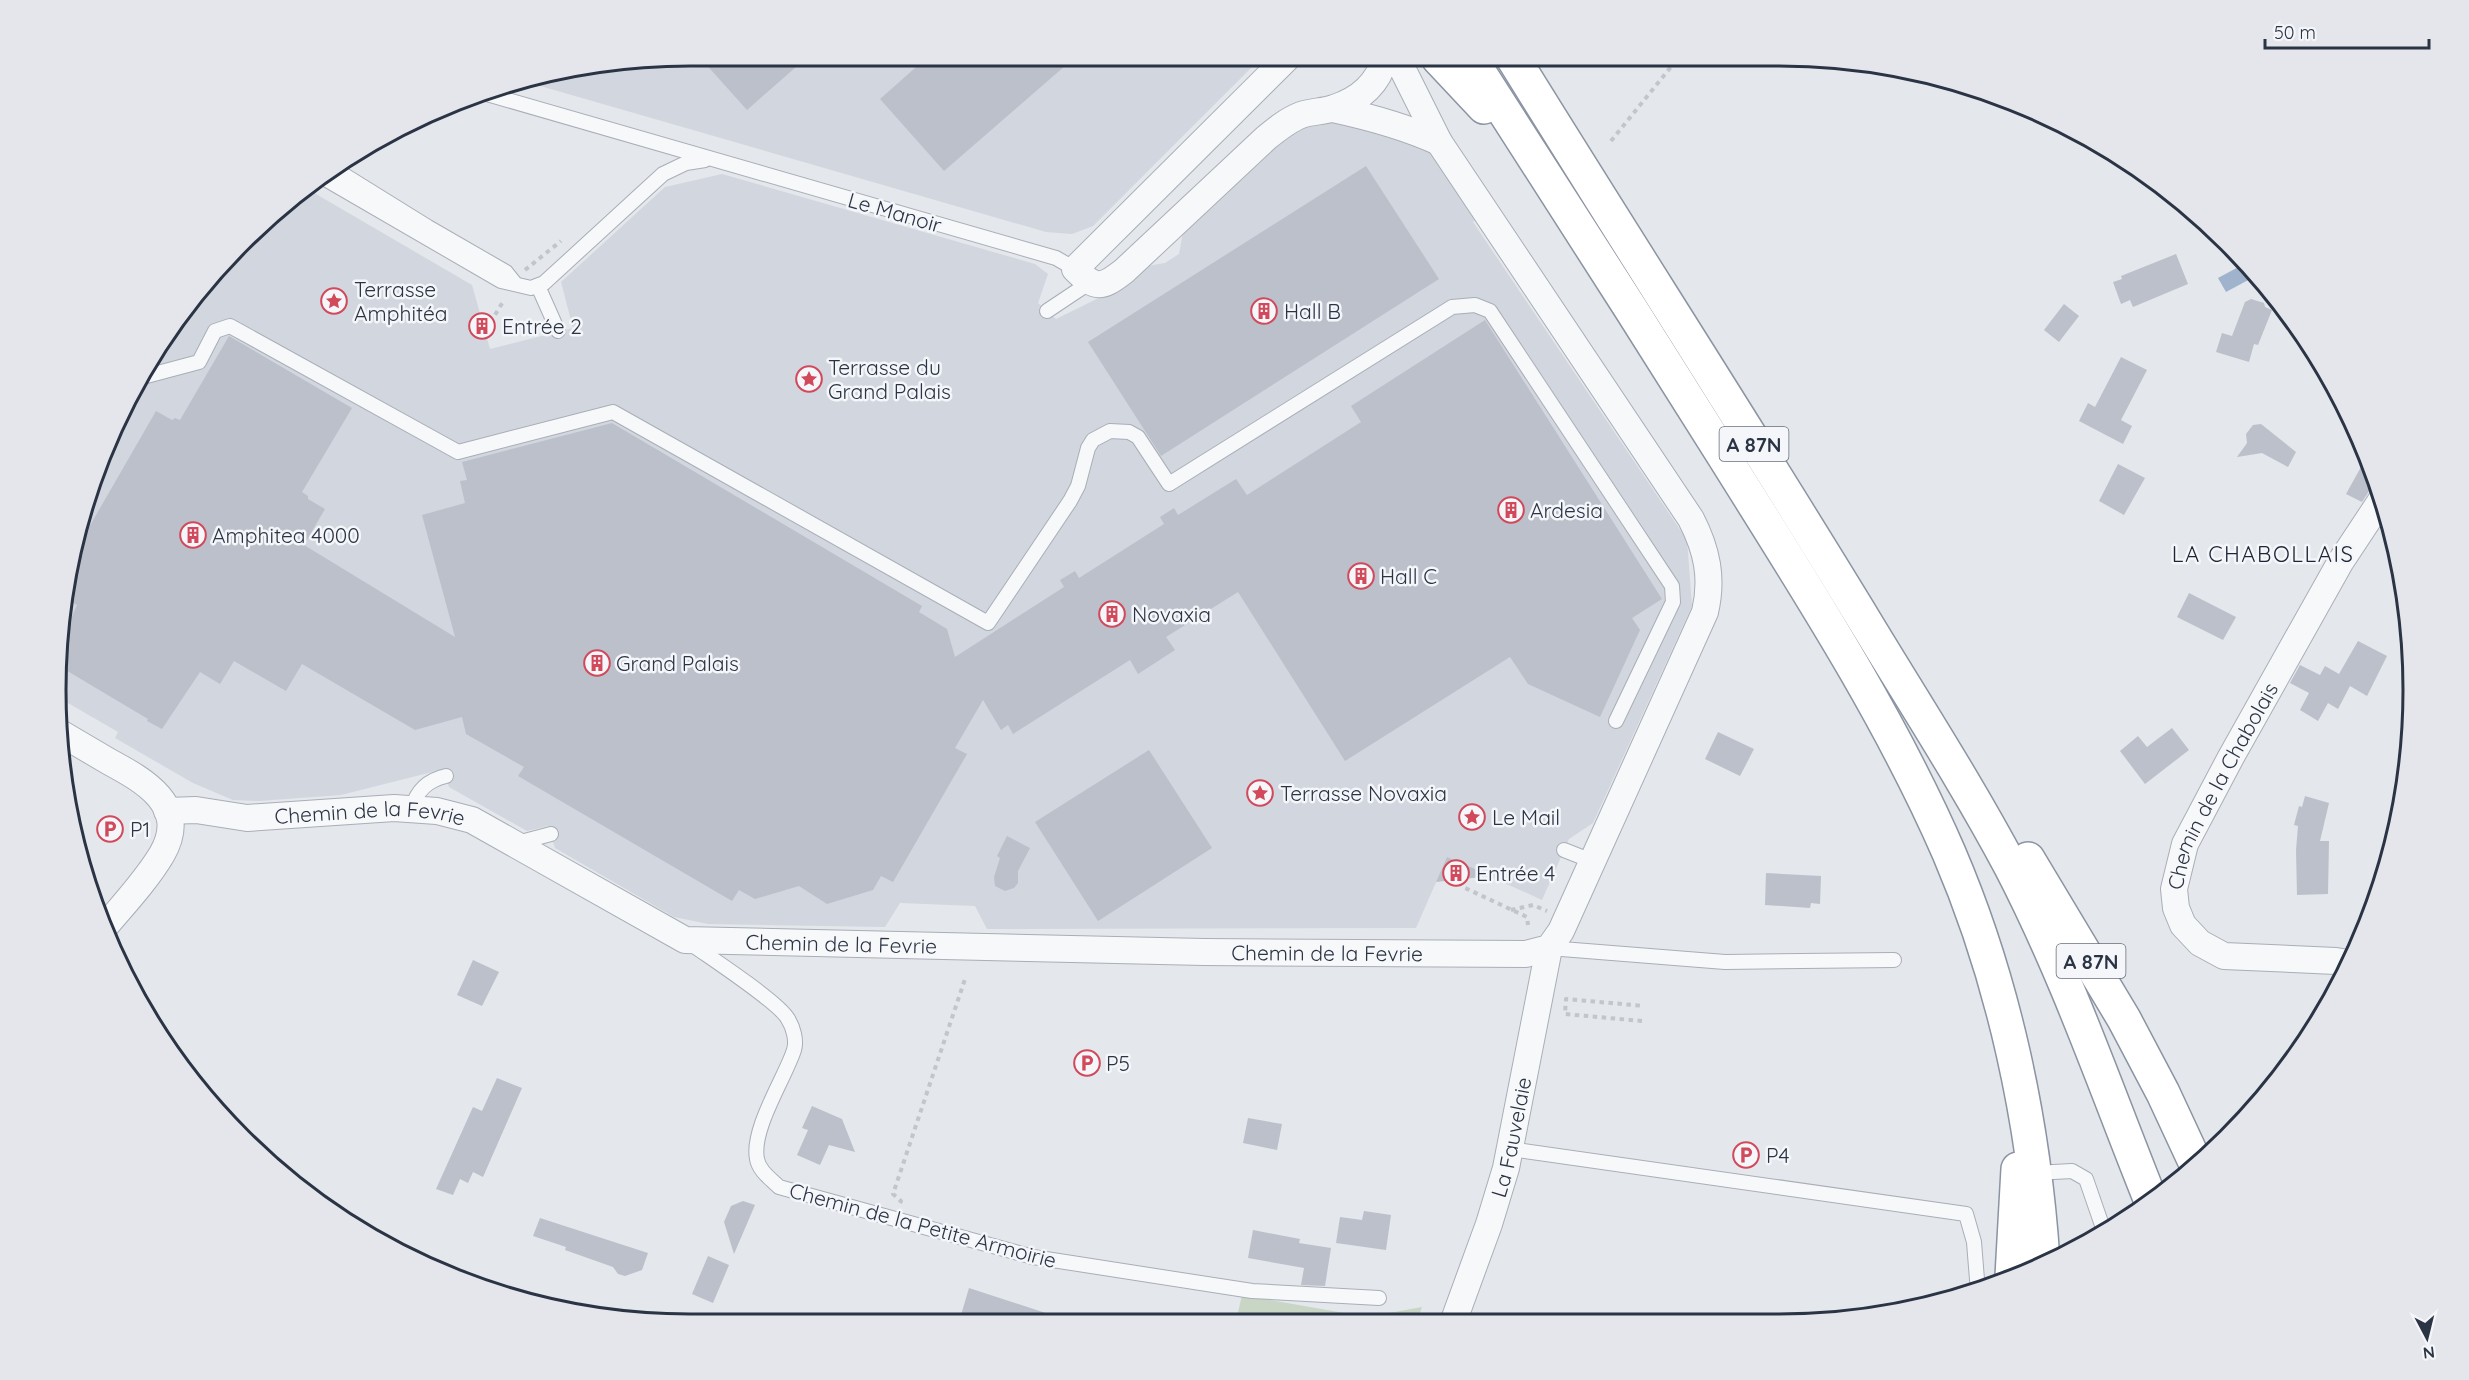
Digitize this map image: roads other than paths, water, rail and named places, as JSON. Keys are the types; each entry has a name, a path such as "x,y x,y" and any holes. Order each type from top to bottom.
{"highway":[{"path":"1446,66 1538,162"},
{"name":"A 87N","path":"1475,66 1741,484 1832,632 1917,786 1949,854 2000,1000 2021,1095 2034,1173 2042,1256"},
{"name":"A 87N","path":"1518,66 1815,540 1959,777 1990,797 2130,1030 2192,1157"},
{"path":"1542,66 1557,92 1627,243"},
{"path":"1959,777 2009,864 2062,976 2148,1193"},
{"path":"2012,1269 2021,1095"}],"street":[{"path":"1279,66 1082,276 1100,285 1124,271 1266,138 1289,121 1314,111 1333,109 1394,124 1439,142"},
{"path":"1333,109 1367,90 1380,74 1382,66"},
{"path":"1401,66 1439,142 1691,519 1701,538 1709,566 1709,594 1705,612 1561,932 1549,948"},
{"name":"Chemin de la Chabolais","path":"2341,961 2224,956 2200,943 2183,925 2176,908 2174,889 2185,844 2231,757 2341,561 2376,508"},
{"path":"68,736 143,781 159,796 167,812 169,829 163,852 110,920"},
{"name":"Chemin de la Fevrie","path":"167,812 196,810 247,818 412,808 472,820 686,939 1215,952 1526,954 1549,948"},
{"name":"La Fauvelaie","path":"1456,1314 1489,1224 1510,1149 1549,948"}],"lane":[{"name":"Le Manoir","path":"496,97 1056,258 1082,276"},
{"path":"341,173 428,227 517,278 525,287 544,284 663,174 686,163 713,160"},
{"path":"328,182 501,281 517,278"},
{"path":"1047,311 1082,276"},
{"path":"538,286 558,331"},
{"path":"152,375 199,362 215,331 230,326 458,452 613,411 988,623 1070,501 1077,486 1088,448 1101,434 1120,430 1138,437 1169,484 1452,307 1475,305 1490,311 1672,586 1673,602 1616,721"},
{"path":"412,808 417,795 425,785 446,776"},
{"path":"517,843 551,834"},
{"path":"1564,850 1592,861"},
{"name":"Chemin de la Petite Armoirie","path":"686,939 770,1001 787,1016 793,1030 795,1048 773,1093 758,1140 757,1158 763,1173 779,1187 1033,1257 1252,1291 1379,1298"},
{"path":"1549,948 1725,962 1894,960"},
{"path":"1510,1149 1966,1214 1974,1242 1977,1282"},
{"path":"2034,1173 2072,1171 2086,1179 2101,1224"}],"water":[{"path":"2237,268 2249,280 2226,292 2218,278"}],"place":[{"name":"Terrasse Amphitéa","path":"334,301"},
{"name":"Hall B","path":"1264,311"},
{"name":"Entrée 2","path":"482,326"},
{"name":"Terrasse du Grand Palais","path":"809,379"},
{"name":"Ardesia","path":"1511,510"},
{"name":"Amphitea 4000","path":"193,535"},
{"name":"Hall C","path":"1361,576"},
{"name":"Novaxia","path":"1112,614"},
{"name":"Grand Palais","path":"597,663"},
{"name":"Terrasse Novaxia","path":"1260,793"},
{"name":"Le Mail","path":"1472,817"},
{"name":"P1","path":"110,829"},
{"name":"Entrée 4","path":"1456,873"},
{"name":"P5","path":"1087,1063"},
{"name":"P4","path":"1746,1155"}],"district":[{"name":"LA CHABOLLAIS","path":"2263,554"}]}
